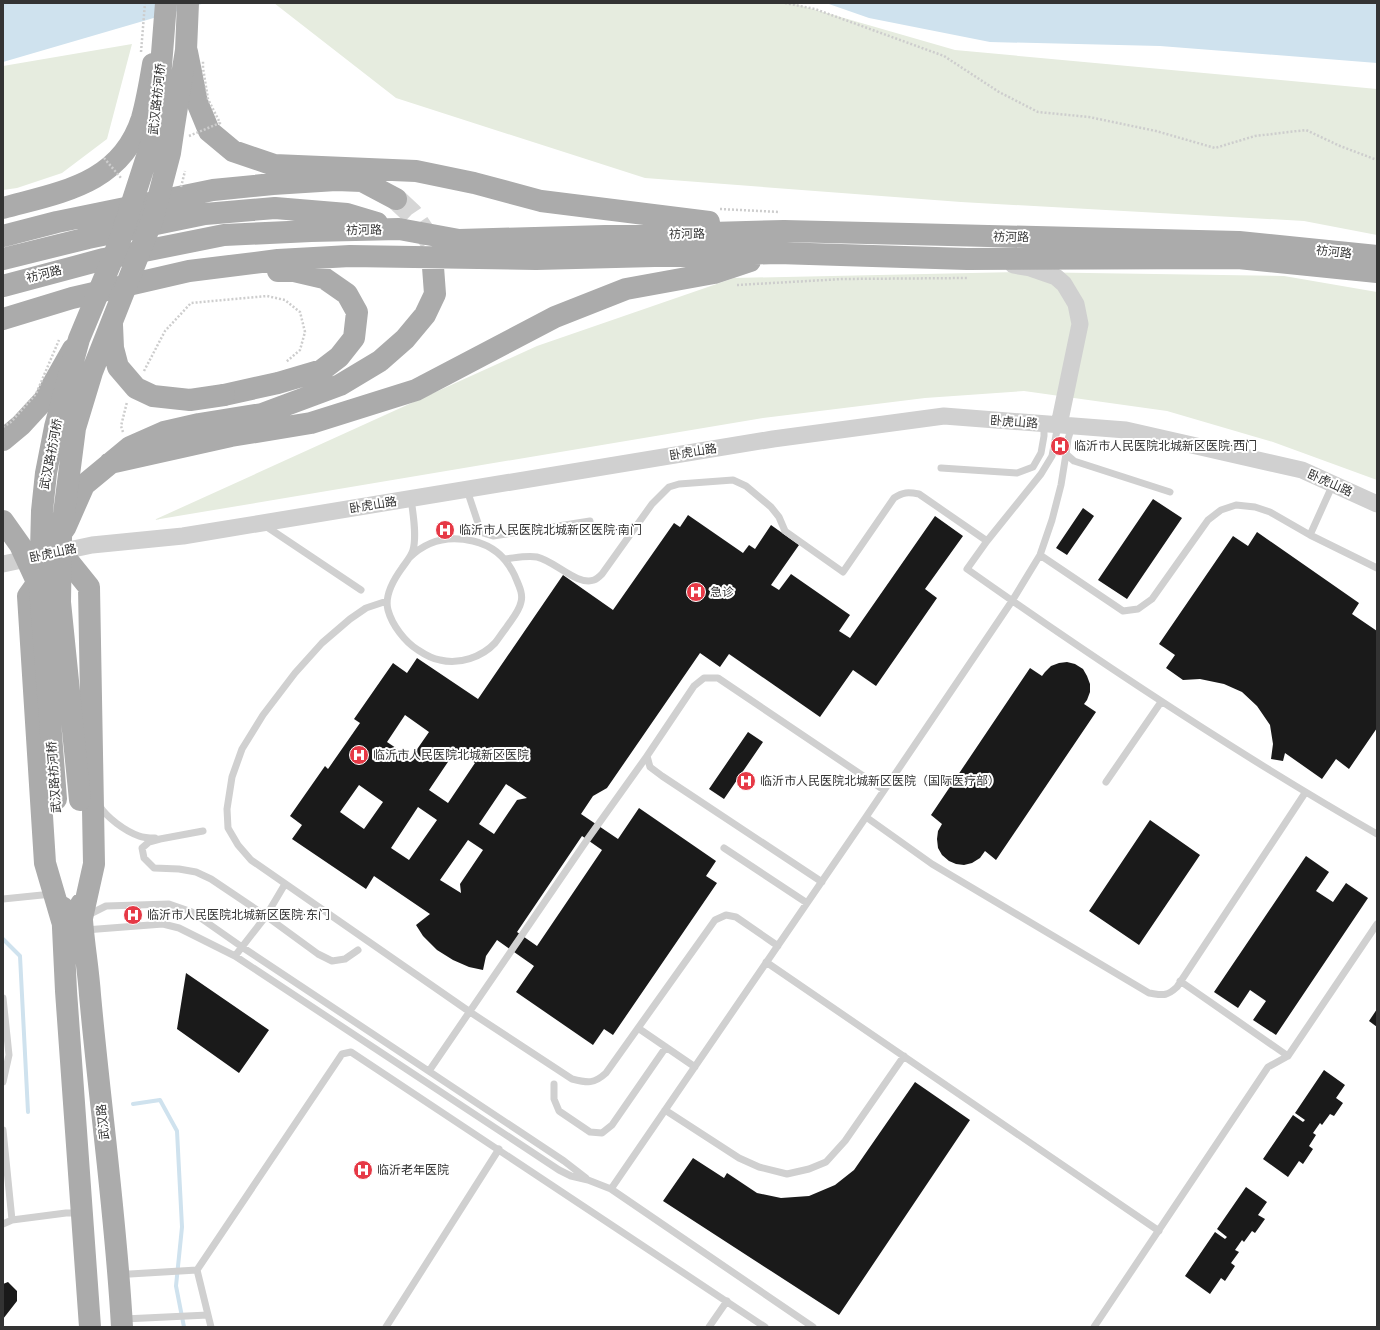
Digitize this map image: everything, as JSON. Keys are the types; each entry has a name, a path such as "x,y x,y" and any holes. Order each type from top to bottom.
{"main road":[{"path":"3,208 71,189 95,178 124,152 134,138 142,118 155,57 162,3"},
{"name":"武汉路祊河桥","path":"76,923 56,799 40,590 42,511 46,473 56,427 70,338 119,242 156,129 166,3"},
{"name":"武汉路祊河桥","path":"76,923 86,797 60,602 60,544 75,428 92,372 112,318 153,218 170,153 186,50 188,3"},
{"path":"186,50 197,102 209,132 234,151 274,165 416,171 474,183 541,201 616,211 784,222"},
{"path":"3,236 57,222 213,190 273,184 336,180 362,181 396,199"},
{"path":"3,259 88,238 205,214 275,208 347,214 399,229"},
{"name":"祊河路","path":"3,286 104,259 224,235 311,230 399,229 459,240 784,222 1239,242 1377,256"},
{"path":"110,463 231,436 311,423 416,390 555,317 626,289 714,272 778,253"},
{"name":"祊河路","path":"3,318 72,298 189,271 278,260 350,256 536,259 778,253 968,269 1238,258 1377,272"},
{"path":"90,1327 66,991 76,923 54,894 45,863 28,596 60,544 84,485 110,463 130,447 164,432 199,424 262,414 340,385 380,361 406,339 425,315 435,294 433,267"},
{"path":"112,318 114,348 118,367 136,388 153,396 190,400 224,395 278,383 322,370 339,357 354,338 358,312 347,294 324,278 294,271 189,271"},
{"path":"3,440 22,425 44,400 70,338"},
{"path":"3,521 20,544 40,590"},
{"path":"60,544 89,587 86,797"},
{"name":"武汉路","path":"76,923 119,1273 122,1323"}],"street":[{"path":"968,269 1030,268 1056,277 1064,284 1076,304 1080,324 1058,425"},
{"name":"卧虎山路","path":"3,564 60,544 92,545 182,536 773,439 944,416 1126,430 1302,470 1377,504"}],"lane":[{"path":"611,1189 866,817 1012,601 1040,555 1052,520 1066,454 1068,439 1058,425"},
{"path":"941,468 1017,473 1033,467 1041,453 1044,436 1058,425"},
{"path":"1058,425 1052,456 1041,474 987,541 967,569 1161,702 1305,793 1377,834"},
{"path":"1066,454 1074,461 1170,492"},
{"path":"505,559 536,557 550,562 575,578 586,581 594,580 602,574 652,504 670,487 679,484 733,480 746,486 771,507 780,517 785,531 844,572 894,498 901,493 910,492 919,494 987,541"},
{"path":"1310,534 1333,484"},
{"path":"467,489 479,526 483,533 493,536 590,521"},
{"path":"409,558 413,550 414,540 411,498"},
{"path":"1040,555 1123,611 1138,609 1152,599 1208,520 1221,510 1236,505 1255,507 1270,512 1377,568"},
{"path":"261,523 361,590"},
{"path":"464,539 482,543 496,551 505,559 513,570 521,591 521,602 515,615 495,643 476,657 462,661 440,660 412,646 391,620 387,601 391,587 401,568 409,558 426,545 443,540 464,539"},
{"path":"387,601 366,608 350,619 322,643 263,715 242,749 232,777 228,809 228,828 238,844 251,860 470,1012 572,1079 587,1082 599,1080 606,1073 715,920 726,915 736,917 778,946"},
{"path":"429,1071 694,686 704,678 718,678 884,790"},
{"path":"1106,782 1161,702"},
{"path":"647,756 650,767 662,776 822,882"},
{"path":"866,817 932,864 1149,993 1160,995 1168,994 1177,987 1305,793"},
{"path":"86,797 127,830 141,837 160,839"},
{"path":"203,831 149,842 142,848 144,858 154,868 179,869 196,872 211,880 266,916 318,954 332,961 345,959 358,950"},
{"path":"724,848 807,903"},
{"path":"235,956 266,916 285,884"},
{"path":"3,899 54,894"},
{"path":"76,923 106,906 169,904 192,912 242,947 564,1161 588,1180"},
{"path":"76,923 163,924 179,928 235,956 559,1170 571,1176 588,1180 611,1189 813,1327"},
{"path":"1094,1327 1268,1067 1288,1056 1377,924"},
{"path":"766,962 1159,1231"},
{"path":"1180,982 1288,1056"},
{"path":"3,998 9,1055 3,1082"},
{"path":"638,1028 695,1067"},
{"path":"554,1084 554,1099 559,1110 590,1132 602,1133 612,1125 666,1047"},
{"path":"211,1327 196,1270 342,1054 351,1052 765,1327"},
{"path":"665,1110 739,1158 759,1167 787,1174 809,1169 826,1162 845,1141 904,1056"},
{"path":"3,1130 12,1220"},
{"path":"386,1327 499,1149"},
{"path":"3,1224 12,1220 66,1213 82,1213"},
{"path":"119,1273 130,1274 196,1270"},
{"path":"709,1327 727,1301"},
{"path":"122,1323 208,1315"}],"path":[{"path":"140,58 145,3"},
{"path":"785,3 815,9 944,56 999,92 1038,112 1089,117 1156,131 1215,148 1255,136 1306,130 1340,146 1377,160"},
{"path":"714,208 784,222"},
{"path":"734,285 843,279 968,269"},
{"path":"141,376 165,331 192,303 266,296 285,300 300,312 305,332 300,350 282,365"},
{"path":"3,427 11,422 36,394 70,338"},
{"path":"121,426 127,403 131,396"}],"shaded area":[{"path":"274,3 792,3 955,50 1377,89 1377,235 1304,221 961,202 645,178 396,98"},
{"path":"132,44 107,139 62,173 17,188 3,190 3,66"},
{"path":"1021,272 1284,276 1377,292 1377,480 1273,442 1167,411 1024,391 925,398 763,418 154,520 537,346 734,278"}],"water":[{"path":"3,3 205,3 3,62"},
{"path":"826,3 1377,3 1377,63 1160,46 990,42 869,18"}],"building":[{"path":"1153,499 1182,518 1127,599 1098,580"},
{"path":"1083,508 1094,516 1067,555 1056,548"},
{"path":"688,515 743,553 749,545 755,549 771,525 799,545 771,585 779,590 791,574 850,615 839,631 850,638 935,516 963,536 925,589 937,598 876,686 853,670 820,717 729,654 720,667 700,653 607,788 593,796 581,814 618,839 639,808 716,861 706,876 717,883 613,1035 604,1029 593,1045 516,992 534,966 497,940 486,956 483,970 469,967 453,960 437,950 423,936 416,925 430,914 374,876 366,889 292,839 302,825 290,816 325,766 328,769 360,723 354,719 393,663 407,673 417,658 478,699 563,575 613,610 674,523 680,527","holes":["405,715 429,732 411,758 387,742","456,750 475,763 448,803 429,790","506,784 527,798 517,800 494,834 479,824","359,785 383,802 364,829 340,812","418,807 437,820 409,860 391,848","582,836 602,850 537,946 517,932","468,840 483,850 460,884 461,893 440,880"]},
{"path":"1257,532 1359,603 1352,614 1377,631 1377,728 1349,769 1336,759 1322,779 1285,753 1283,761 1271,759 1273,744 1270,725 1257,706 1242,692 1224,684 1200,679 1183,680 1166,668 1175,655 1159,644 1233,536 1248,546"},
{"path":"1067,662 1075,664 1083,669 1090,684 1090,692 1084,704 1096,712 996,860 985,851 980,858 972,863 964,865 949,861 942,855 938,848 938,831 942,824 931,815 1030,668 1042,676 1051,666"},
{"path":"748,732 763,742 724,799 709,789"},
{"path":"1150,820 1200,855 1139,945 1089,911"},
{"path":"1306,856 1329,872 1316,891 1333,902 1346,883 1368,898 1276,1035 1253,1020 1266,1001 1250,990 1238,1008 1214,992"},
{"path":"186,973 269,1030 239,1073 177,1029"},
{"path":"1377,1009 1377,1027 1369,1021"},
{"path":"1324,1070 1345,1085 1336,1098 1343,1103 1334,1116 1330,1114 1322,1125 1320,1123 1313,1133 1316,1135 1309,1146 1313,1149 1303,1164 1299,1161 1288,1177 1263,1159 1293,1115 1303,1122 1305,1120 1295,1113"},
{"path":"915,1082 970,1120 839,1315 663,1201 693,1158 724,1178 727,1173 757,1193 781,1198 809,1196 835,1185 854,1170"},
{"path":"1246,1187 1267,1202 1258,1215 1265,1219 1255,1233 1252,1231 1244,1242 1242,1240 1235,1250 1239,1252 1231,1263 1235,1266 1225,1281 1221,1278 1210,1294 1185,1276 1215,1232 1225,1239 1227,1237 1217,1229"},
{"path":"8,1282 17,1291 17,1301 3,1319 3,1284"}],"waterway":[{"path":"3,939 20,956 28,1112"},
{"path":"133,1104 160,1100 177,1131 182,1227 176,1286 184,1327"}],"tunnel":[{"path":"396,199 412,214 431,242 431,246"}],"place":[{"name":"临沂市人民医院北城新区医院·西门","path":"1060,446"},
{"name":"临沂市人民医院北城新区医院·南门","path":"445,530"},
{"name":"急诊","path":"696,592"},
{"name":"临沂市人民医院北城新区医院","path":"359,755"},
{"name":"临沂市人民医院北城新区医院（国际医疗部）","path":"746,781"},
{"name":"临沂市人民医院北城新区医院·东门","path":"133,915"},
{"name":"临沂老年医院","path":"363,1170"}]}
